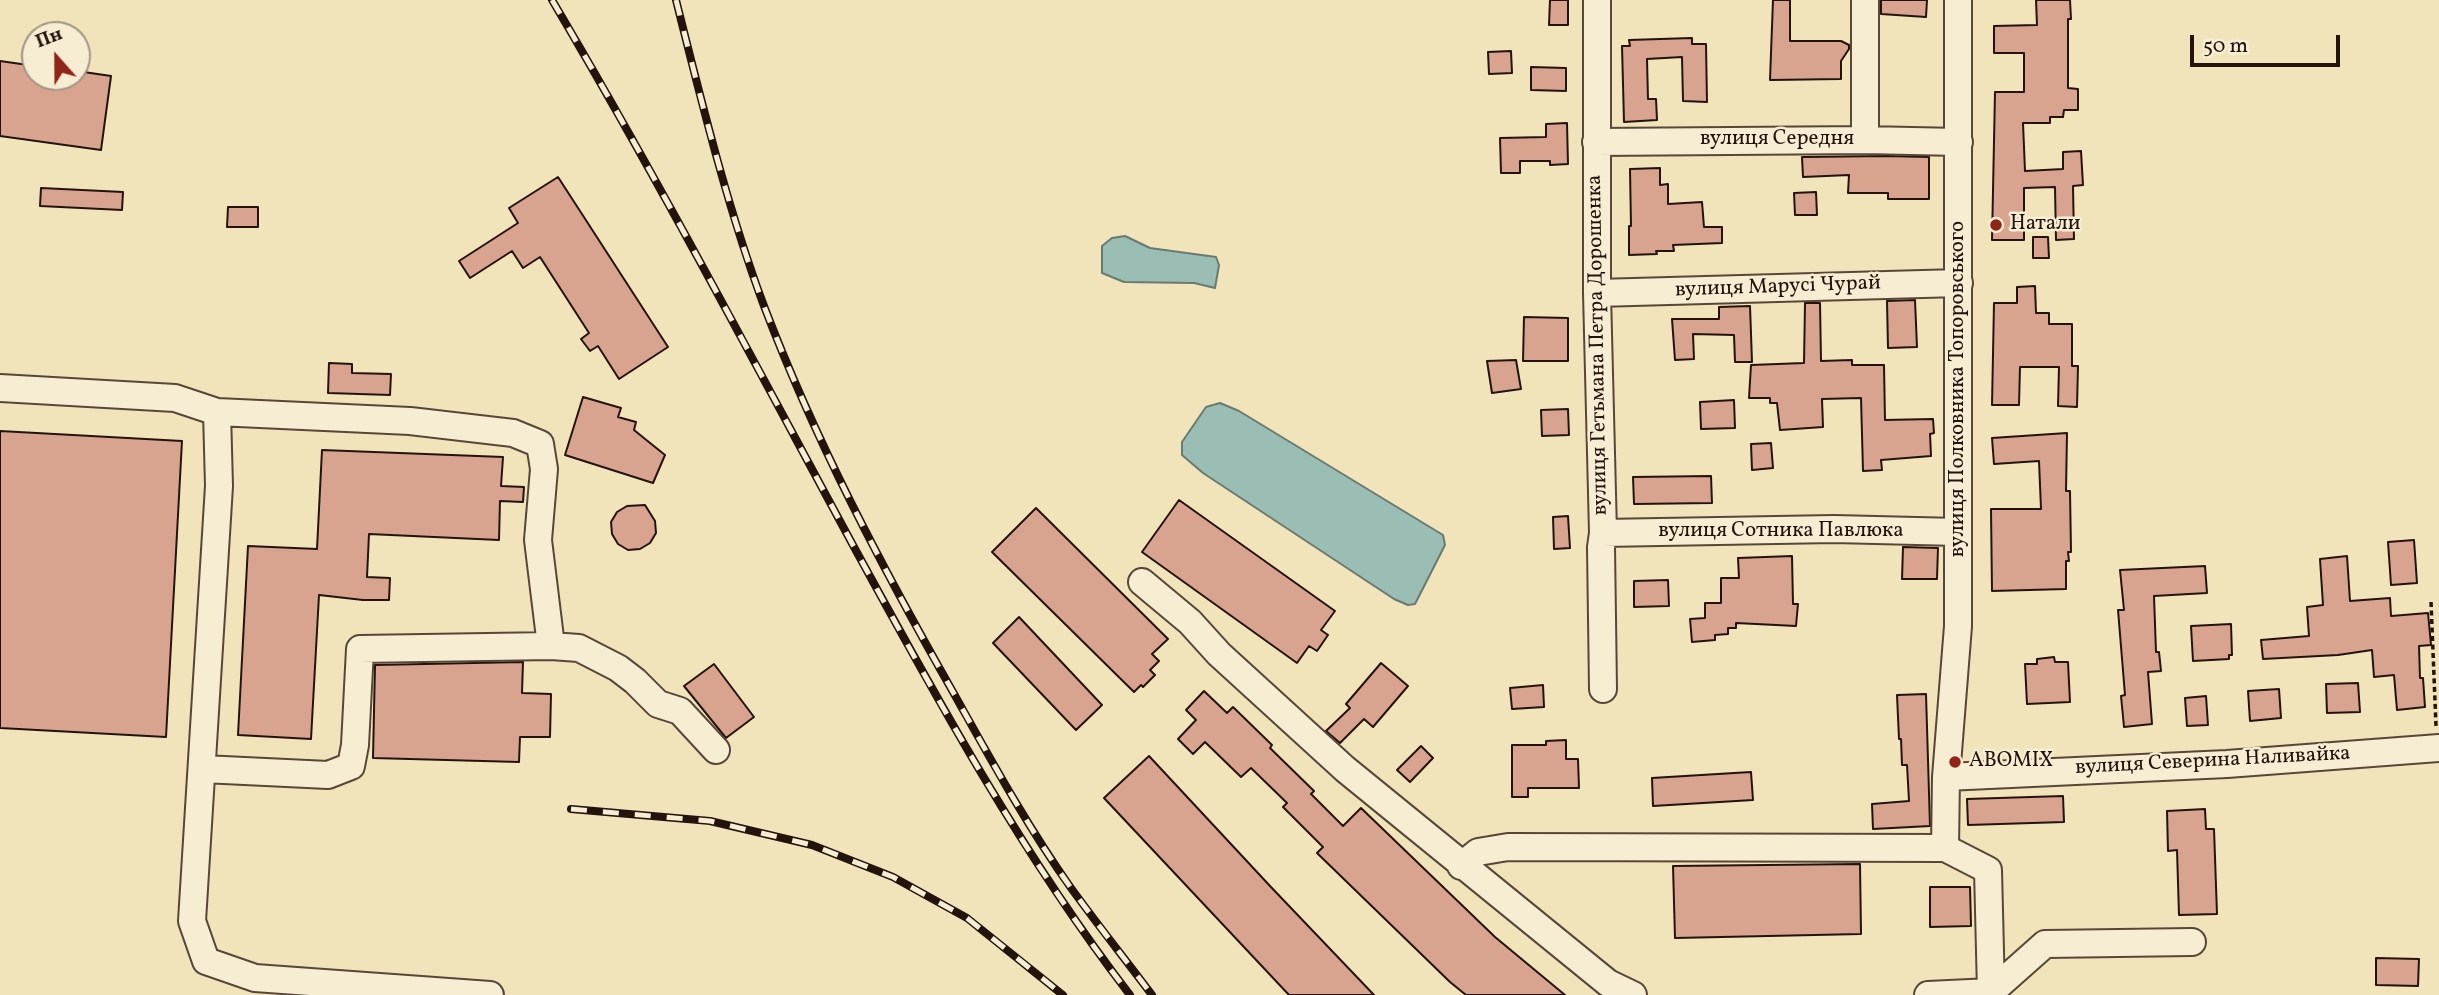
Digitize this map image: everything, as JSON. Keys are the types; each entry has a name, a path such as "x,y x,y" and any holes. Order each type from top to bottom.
{"street":[{"name":"вулиця Гетьмана Петра Дорошенка","path":"1597,0 1597,293 1603,533 1603,689"},
{"path":"1865,0 1865,140"},
{"name":"вулиця Полковника Топоровського","path":"1945,848 1946,777 1958,626 1958,0"},
{"name":"вулиця Середня","path":"1596,142 1959,142"},
{"name":"вулиця Марусі Чурай","path":"1597,293 1959,283"},
{"path":"0,388 175,398 217,412 410,421 513,433 540,444 544,468 538,540 551,646"},
{"path":"217,412 219,486 192,921 206,961 255,978 490,995"},
{"name":"вулиця Сотника Павлюка","path":"1603,533 1834,529 1958,532"},
{"path":"1142,582 1190,622 1219,654 1345,769 1608,983 1633,995"},
{"path":"203,769 328,775 351,766 355,745 360,649 551,646 579,648 618,668 658,704 680,711 716,750"},
{"name":"вулиця Северина Наливайка","path":"1946,777 2227,764 2438,748"},
{"path":"1461,866 1478,852 1508,847 1945,848 1988,870 1991,992"},
{"path":"1928,995 1991,992 2045,944 2192,942"}],"path":[{"path":"2431,602 2438,748"}],"water":[{"path":"1125,236 1150,248 1216,257 1219,265 1215,288 1194,283 1124,282 1102,273 1102,246 1112,238"},
{"path":"1220,403 1239,411 1443,535 1445,545 1415,604 1408,605 1394,599 1203,473 1182,455 1182,442 1206,407"}],"building":[{"path":"1550,0 1568,0 1568,25 1549,25"},
{"path":"1773,0 1790,0 1790,41 1841,41 1849,45 1841,61 1841,79 1770,80"},
{"path":"1881,0 1927,0 1926,17 1881,14"},
{"path":"2036,0 2070,0 2068,88 2078,89 2078,110 2064,110 2063,117 2050,117 2050,123 2023,123 2025,171 2063,169 2063,152 2081,151 2083,185 2073,186 2074,239 2056,240 2055,187 2024,188 2024,240 1992,240 1995,92 2024,92 2024,53 1994,53 1994,26 2037,25"},
{"path":"1692,38 1692,44 1706,44 1707,102 1683,101 1682,57 1647,59 1648,99 1656,99 1657,120 1624,122 1622,46 1630,46 1629,40"},
{"path":"1511,51 1512,73 1489,74 1488,52"},
{"path":"0,61 21,64 21,91 91,91 91,73 111,76 101,150 0,136"},
{"path":"1531,67 1566,68 1566,91 1531,90"},
{"path":"1567,123 1568,164 1550,165 1550,161 1520,161 1520,173 1501,173 1500,138 1546,137 1546,124"},
{"path":"1802,157 1929,157 1929,199 1888,199 1888,193 1848,193 1849,175 1803,177"},
{"path":"1660,168 1660,185 1668,184 1668,204 1702,202 1704,227 1722,227 1722,243 1673,245 1674,251 1629,255 1630,169"},
{"path":"558,177 668,347 619,379 598,346 590,351 581,339 589,333 540,257 523,268 512,251 470,278 459,261 518,223 509,208"},
{"path":"41,188 123,192 122,210 40,206"},
{"path":"1816,192 1817,215 1795,215 1794,193"},
{"path":"228,207 258,207 258,227 227,227"},
{"path":"2033,237 2048,237 2049,258 2033,258"},
{"path":"2035,286 2036,313 2049,313 2049,324 2072,324 2072,366 2078,366 2077,407 2058,406 2059,367 2020,367 2019,405 1992,405 1994,303 2017,303 2017,287"},
{"path":"1915,300 1917,347 1888,348 1887,301"},
{"path":"1805,303 1820,303 1821,361 1852,360 1852,365 1884,365 1885,420 1933,419 1934,433 1930,434 1931,456 1881,460 1882,470 1863,471 1861,398 1822,399 1823,427 1780,430 1777,403 1770,403 1770,398 1749,398 1751,365 1804,363"},
{"path":"1750,306 1752,362 1735,362 1734,335 1693,334 1694,359 1675,360 1672,319 1719,319 1719,307"},
{"path":"1524,317 1568,318 1568,361 1523,361"},
{"path":"1516,360 1521,389 1492,393 1487,361"},
{"path":"329,363 352,364 352,373 391,374 390,395 328,393"},
{"path":"583,397 621,408 618,417 636,422 634,430 665,455 653,483 565,455"},
{"path":"1734,400 1735,428 1701,429 1700,402"},
{"path":"1568,409 1569,435 1542,436 1541,410"},
{"path":"0,431 182,441 166,737 0,728"},
{"path":"2067,433 2066,491 2070,491 2071,552 2068,552 2069,561 2066,561 2066,589 1992,591 1991,509 2041,509 2039,461 1994,464 1992,438"},
{"path":"1771,443 1773,468 1752,470 1751,444"},
{"path":"322,450 503,457 501,486 524,487 523,502 500,501 499,540 369,534 367,577 390,578 389,600 319,595 311,739 238,735 248,546 317,549"},
{"path":"1711,476 1712,503 1634,504 1633,477"},
{"path":"1179,500 1335,611 1321,630 1328,635 1317,651 1309,646 1297,663 1142,552"},
{"path":"645,505 655,521 656,533 650,543 640,549 628,550 618,544 612,534 611,522 617,512 627,506"},
{"path":"1036,508 1168,639 1152,654 1159,661 1150,670 1155,675 1143,687 1141,685 1134,692 992,552"},
{"path":"1568,516 1570,548 1554,549 1553,517"},
{"path":"2414,540 2417,583 2391,585 2388,542"},
{"path":"1903,547 1938,548 1937,579 1902,579"},
{"path":"1792,556 1793,604 1798,604 1796,626 1736,623 1736,628 1728,628 1728,634 1715,635 1715,640 1692,642 1690,619 1705,618 1705,603 1721,603 1721,578 1739,578 1738,558"},
{"path":"2347,556 2350,601 2390,598 2391,616 2428,613 2431,645 2419,646 2420,678 2423,678 2425,707 2397,710 2394,675 2374,677 2372,650 2338,655 2263,659 2261,640 2309,636 2307,607 2323,605 2320,559"},
{"path":"2205,566 2207,593 2154,596 2156,652 2159,652 2161,671 2148,672 2152,724 2124,727 2121,696 2125,695 2118,610 2124,610 2120,570"},
{"path":"1668,580 1669,606 1634,607 1634,581"},
{"path":"1019,617 1102,705 1076,730 993,643"},
{"path":"2231,624 2232,655 2229,655 2229,659 2193,661 2191,626"},
{"path":"2054,657 2055,662 2068,662 2070,702 2027,704 2025,664 2037,664 2037,659"},
{"path":"523,662 522,693 551,694 550,737 520,737 519,762 373,758 375,665"},
{"path":"1381,663 1408,686 1373,727 1364,719 1340,743 1326,731 1350,708 1346,704"},
{"path":"714,664 754,717 726,738 684,686"},
{"path":"2358,683 2360,712 2327,713 2326,684"},
{"path":"1543,685 1544,707 1512,709 1510,688"},
{"path":"2279,689 2281,718 2250,721 2248,691"},
{"path":"1204,691 1227,713 1233,707 1272,745 1270,748 1314,791 1311,794 1343,826 1361,808 1495,937 1565,995 1466,995 1450,982 1317,853 1323,847 1283,807 1287,803 1251,768 1241,777 1205,742 1193,754 1178,739 1196,720 1186,710"},
{"path":"1926,694 1930,826 1873,829 1872,804 1909,801 1907,765 1902,765 1899,739 1897,695"},
{"path":"2206,696 2208,725 2187,726 2185,698"},
{"path":"1566,740 1566,759 1578,759 1579,788 1528,788 1528,797 1512,797 1512,745 1546,745 1546,741"},
{"path":"1421,746 1433,758 1410,782 1397,770"},
{"path":"1149,756 1374,995 1289,995 1104,798"},
{"path":"1751,772 1753,800 1653,806 1652,778"},
{"path":"2063,796 2064,822 1968,825 1967,799"},
{"path":"2205,809 2206,829 2214,829 2217,914 2179,915 2177,850 2168,851 2167,811"},
{"path":"1860,864 1861,934 1675,938 1673,866"},
{"path":"1930,887 1970,887 1971,926 1930,927"},
{"path":"2376,958 2419,959 2418,986 2376,985"}],"railway":[{"path":"552,0 668,203 854,547 983,777 1054,888 1130,995"},
{"path":"676,0 738,231 764,306 827,454 901,598 1024,816 1071,888 1152,995"},
{"path":"571,809 710,821 812,845 893,877 967,918 1063,995"}],"place":[{"name":"Натали","path":"1996,225"},
{"name":"ABOMIX","path":"1955,762"}]}
